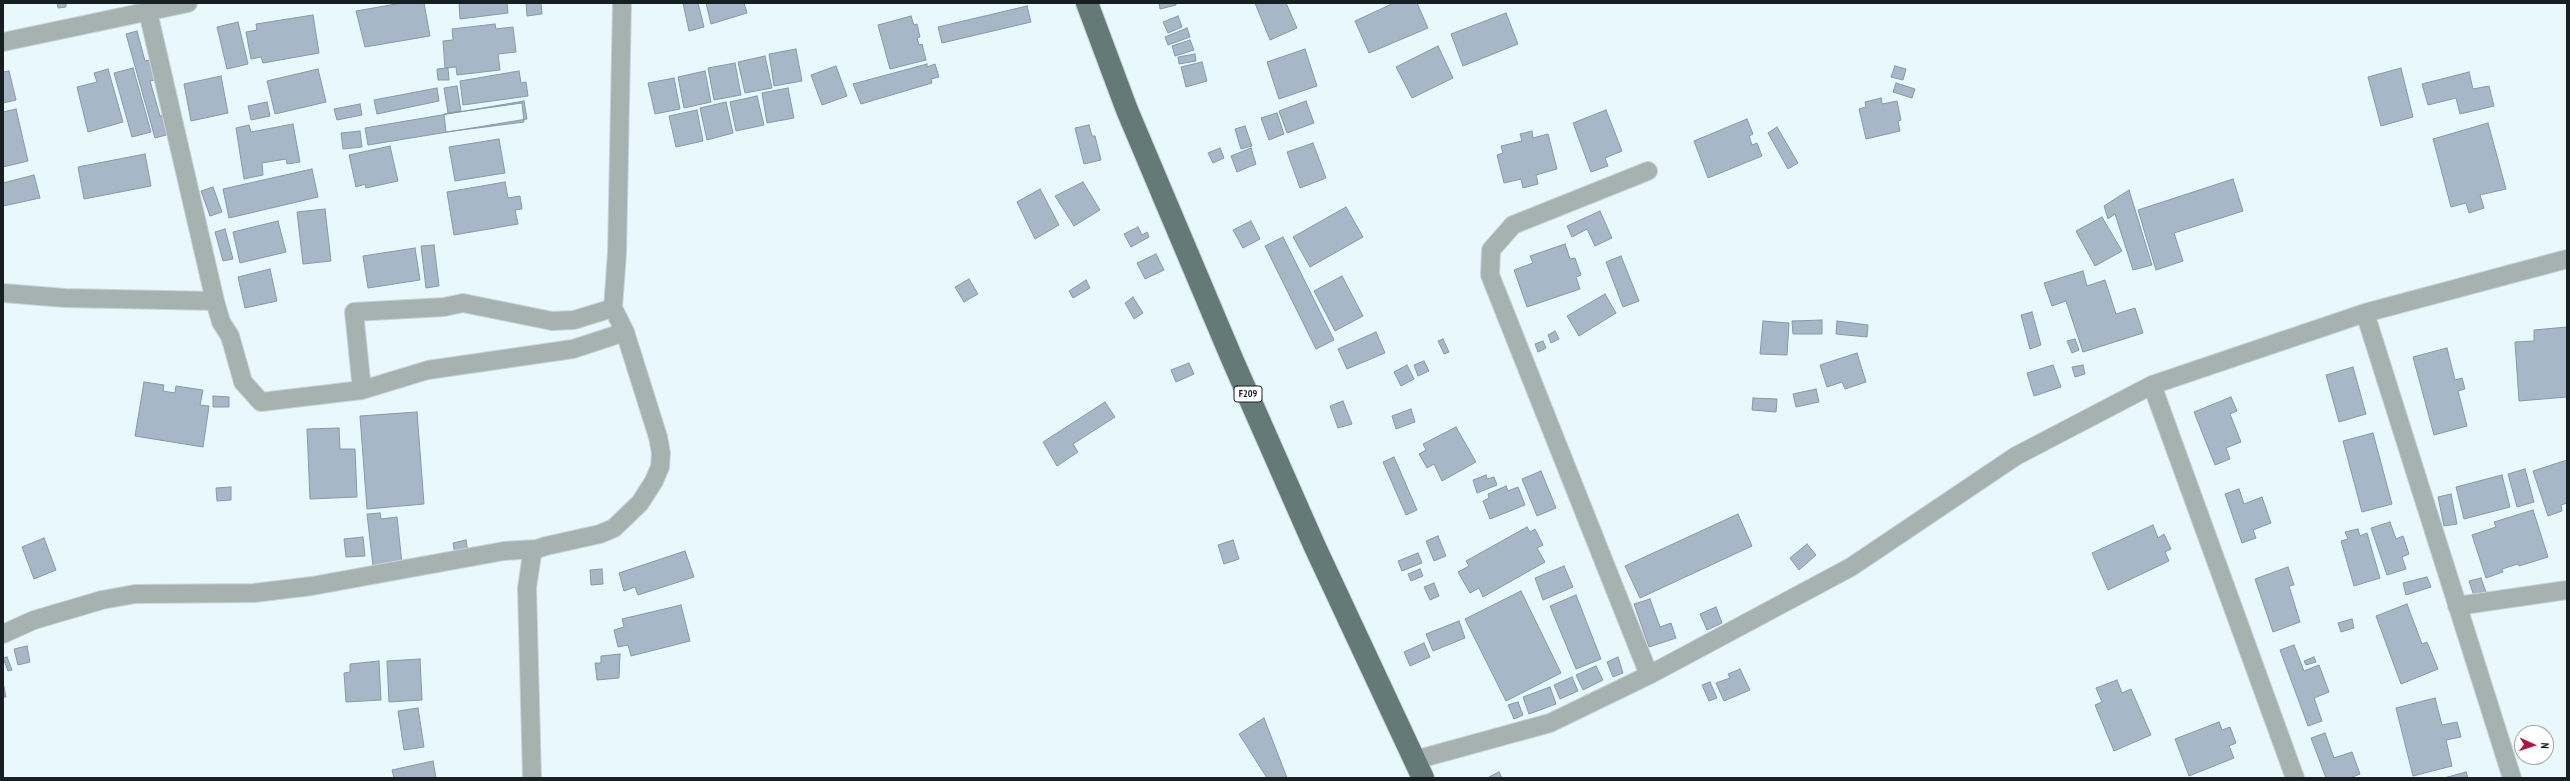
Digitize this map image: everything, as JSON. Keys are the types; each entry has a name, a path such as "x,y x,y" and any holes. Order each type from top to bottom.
{"main road":[{"name":"F209","path":"1087,3 1127,110 1230,354 1315,547 1419,769"}],"street":[{"path":"3,42 188,3"},
{"path":"3,634 34,620 102,600 135,594 254,593 312,586 504,551 537,549 600,534 614,528 640,503 654,481 660,467 661,453 625,332 613,308 617,253 622,3"},
{"path":"148,12 221,322 230,336 243,382 261,402 362,390 428,370 573,349 625,332"},
{"path":"1648,171 1513,225 1491,250 1490,275 1649,675"},
{"path":"1419,769 1550,723 1649,675 1851,567 2016,456 2152,385 2365,313 2567,259"},
{"path":"3,293 65,298 215,301"},
{"path":"362,390 354,312 444,307 463,303 552,321 574,320 613,308"},
{"path":"2365,313 2512,778"},
{"path":"2152,385 2295,778"},
{"path":"532,778 527,588 529,562 537,549"},
{"path":"2457,606 2567,590"}],"building":[{"path":"57,3 66,3 66,7 58,8"},
{"path":"402,3 424,3 430,36 365,47 356,11"},
{"path":"459,3 507,3 508,13 460,19"},
{"path":"526,3 541,3 542,14 527,16"},
{"path":"683,3 698,3 704,27 689,31"},
{"path":"706,3 744,3 747,13 711,24"},
{"path":"1159,3 1176,3 1176,5 1160,9"},
{"path":"1255,3 1286,3 1297,28 1270,40"},
{"path":"1394,3 1417,3 1428,28 1369,53 1355,21"},
{"path":"1027,6 1031,22 942,43 938,27"},
{"path":"1506,13 1518,44 1463,66 1451,34"},
{"path":"313,15 319,53 263,63 261,57 251,59 246,32 257,30 256,24"},
{"path":"911,16 914,25 917,24 920,37 917,38 919,45 922,44 926,60 890,69 878,25"},
{"path":"1178,16 1182,27 1168,33 1163,22"},
{"path":"238,22 248,64 227,69 217,27"},
{"path":"495,24 496,29 513,27 516,52 498,54 500,70 457,75 456,67 445,68 443,41 453,40 452,29"},
{"path":"1187,28 1190,37 1168,45 1165,37"},
{"path":"137,31 145,61 150,60 155,80 150,81 160,116 165,115 170,134 155,138 126,34"},
{"path":"1190,40 1194,50 1175,56 1172,46"},
{"path":"1438,46 1453,78 1412,98 1396,67"},
{"path":"796,49 802,81 774,86 769,54"},
{"path":"1305,49 1317,86 1279,99 1267,62"},
{"path":"1195,54 1196,61 1179,64 1178,57"},
{"path":"765,56 772,88 745,93 738,62"},
{"path":"1202,62 1207,81 1186,87 1181,67"},
{"path":"735,63 741,95 714,100 708,68"},
{"path":"927,64 927,67 935,64 939,77 931,79 932,83 861,104 853,84"},
{"path":"836,66 847,96 822,105 811,75"},
{"path":"1895,66 1906,69 1903,80 1891,77"},
{"path":"133,68 151,132 132,137 114,73"},
{"path":"448,68 449,80 438,80 437,69"},
{"path":"2401,68 2413,117 2381,126 2368,77"},
{"path":"108,69 123,122 88,132 77,87 97,82 94,73"},
{"path":"318,69 326,102 275,114 267,81"},
{"path":"9,71 16,100 3,103 3,72"},
{"path":"519,71 521,83 526,82 528,96 463,105 460,81"},
{"path":"705,71 711,102 684,108 678,77"},
{"path":"2469,72 2473,89 2489,86 2494,106 2460,114 2456,98 2428,105 2422,84"},
{"path":"221,76 228,113 191,121 184,84"},
{"path":"674,78 680,109 655,114 648,83"},
{"path":"1896,83 1915,89 1912,98 1893,92"},
{"path":"457,86 461,111 448,113 444,88"},
{"path":"437,88 439,101 377,114 374,100"},
{"path":"788,88 794,118 767,123 762,93"},
{"path":"757,96 764,125 736,131 730,102"},
{"path":"1881,98 1882,104 1897,101 1901,120 1898,121 1900,131 1866,139 1859,109 1866,107 1865,102"},
{"path":"524,101 527,119 368,145 365,128"},
{"path":"1306,101 1314,123 1287,133 1279,111"},
{"path":"267,102 270,116 251,120 248,106"},
{"path":"726,102 733,133 707,140 700,108"},
{"path":"522,103 524,122 446,132 444,114"},
{"path":"360,104 362,115 337,120 334,109"},
{"path":"16,109 28,161 3,167 3,112"},
{"path":"697,110 703,141 676,147 669,116"},
{"path":"1606,110 1622,151 1605,158 1608,166 1591,172 1573,123"},
{"path":"1277,113 1284,134 1269,140 1261,118"},
{"path":"1747,119 1753,134 1749,136 1752,145 1757,143 1762,156 1708,178 1694,141"},
{"path":"2488,123 2506,189 2480,195 2484,208 2469,213 2466,203 2451,207 2433,139"},
{"path":"293,124 300,162 287,164 286,159 262,163 263,175 244,179 236,128 249,125 251,132"},
{"path":"1089,125 1092,136 1095,136 1101,160 1084,164 1075,128"},
{"path":"1245,126 1252,146 1241,149 1235,129"},
{"path":"1777,127 1798,163 1788,169 1768,133"},
{"path":"360,131 362,147 343,149 341,133"},
{"path":"1532,131 1533,138 1548,134 1557,169 1536,175 1538,184 1523,188 1521,179 1504,183 1497,155 1503,153 1501,146 1522,141 1520,134"},
{"path":"499,139 505,173 455,181 449,147"},
{"path":"1313,143 1326,178 1300,188 1287,152"},
{"path":"390,146 398,181 366,188 365,184 356,187 349,155"},
{"path":"1220,148 1224,158 1213,163 1208,153"},
{"path":"1251,148 1256,164 1237,172 1231,156"},
{"path":"145,154 151,186 84,199 78,167"},
{"path":"312,169 318,197 229,218 223,189"},
{"path":"34,175 40,198 3,206 3,183"},
{"path":"2233,179 2243,211 2174,233 2183,261 2156,270 2138,210"},
{"path":"505,182 508,198 520,196 522,209 515,210 518,224 454,235 447,192"},
{"path":"1083,182 1100,210 1074,226 1055,196"},
{"path":"213,187 222,212 210,216 201,191"},
{"path":"1040,189 1059,225 1035,239 1017,202"},
{"path":"2129,190 2152,265 2133,270 2115,214 2108,219 2104,206"},
{"path":"1346,207 1363,237 1310,267 1293,237"},
{"path":"325,209 331,261 303,264 297,212"},
{"path":"1600,211 1612,238 1595,246 1587,229 1572,237 1567,226"},
{"path":"2102,217 2122,251 2095,266 2076,231"},
{"path":"278,221 286,252 240,263 233,232"},
{"path":"1251,221 1260,239 1243,248 1233,230"},
{"path":"1138,227 1142,235 1147,232 1149,237 1131,247 1124,234"},
{"path":"225,229 233,259 223,261 215,232"},
{"path":"1283,237 1334,340 1316,349 1265,246"},
{"path":"1565,244 1570,259 1575,258 1581,275 1576,277 1580,289 1527,307 1514,270 1533,263 1530,256"},
{"path":"434,245 439,286 426,288 421,246"},
{"path":"415,248 420,280 368,288 363,256"},
{"path":"1156,254 1164,270 1145,279 1137,263"},
{"path":"1621,256 1639,301 1623,307 1606,262"},
{"path":"270,269 277,301 245,308 238,277"},
{"path":"2083,271 2087,286 2105,280 2116,314 2135,308 2143,333 2083,352 2066,301 2052,306 2044,283"},
{"path":"1342,276 1363,316 1335,331 1314,291"},
{"path":"969,279 978,294 964,302 955,287"},
{"path":"1086,280 1090,288 1073,298 1069,291"},
{"path":"1605,294 1616,313 1579,336 1567,316"},
{"path":"1133,297 1143,313 1134,319 1125,303"},
{"path":"2032,312 2041,345 2030,349 2021,315"},
{"path":"1822,320 1822,334 1793,334 1792,321"},
{"path":"1763,321 1789,323 1787,355 1760,354"},
{"path":"1837,321 1868,325 1867,337 1836,334"},
{"path":"2567,327 2567,397 2519,401 2515,342 2534,341 2534,330"},
{"path":"1555,331 1559,339 1551,343 1548,335"},
{"path":"1376,332 1385,353 1347,369 1338,349"},
{"path":"1443,339 1449,352 1444,354 1438,341"},
{"path":"2075,339 2079,350 2072,353 2067,341"},
{"path":"1543,341 1546,348 1538,352 1535,344"},
{"path":"2447,348 2455,380 2462,378 2465,389 2458,391 2467,426 2434,435 2413,357"},
{"path":"1857,353 1866,382 1845,389 1842,382 1827,387 1820,365"},
{"path":"1424,361 1429,371 1418,376 1414,365"},
{"path":"1189,363 1194,374 1176,382 1171,370"},
{"path":"1407,365 1414,379 1401,386 1394,372"},
{"path":"2053,365 2061,387 2034,396 2027,373"},
{"path":"2083,365 2085,374 2075,377 2072,367"},
{"path":"2353,367 2366,414 2339,422 2326,375"},
{"path":"144,382 164,385 163,391 175,393 176,386 203,390 200,405 209,406 203,447 135,436"},
{"path":"1816,389 1819,402 1796,407 1793,394"},
{"path":"213,396 229,397 229,407 213,407"},
{"path":"2231,397 2237,411 2230,414 2241,442 2226,448 2230,459 2215,465 2194,412"},
{"path":"1753,398 1777,399 1776,412 1752,410"},
{"path":"1343,401 1352,424 1338,428 1330,406"},
{"path":"1105,402 1115,417 1073,444 1078,452 1057,466 1043,442"},
{"path":"1411,409 1415,422 1396,429 1392,416"},
{"path":"417,412 424,504 367,509 360,416"},
{"path":"1456,427 1476,462 1442,481 1434,464 1427,468 1419,454 1426,450 1423,444"},
{"path":"339,428 340,449 355,449 357,497 310,499 307,429"},
{"path":"2373,433 2392,504 2362,512 2343,441"},
{"path":"1394,457 1417,510 1406,515 1383,462"},
{"path":"2567,460 2567,503 2561,505 2562,511 2548,516 2533,471"},
{"path":"2525,469 2534,502 2517,507 2508,474"},
{"path":"1541,471 1556,508 1537,516 1522,479"},
{"path":"1486,475 1487,479 1494,477 1497,485 1477,493 1473,480"},
{"path":"2502,475 2510,507 2464,519 2456,487"},
{"path":"1506,486 1508,491 1518,487 1525,505 1490,519 1483,501 1489,498 1488,494"},
{"path":"231,487 231,500 217,501 216,488"},
{"path":"2239,489 2244,504 2262,497 2271,523 2253,530 2256,538 2242,543 2225,494"},
{"path":"2451,494 2457,524 2444,526 2438,497"},
{"path":"2533,510 2548,557 2519,566 2518,564 2502,569 2503,572 2486,578 2472,535 2496,527 2494,522"},
{"path":"380,513 381,519 397,517 402,563 373,566 367,514"},
{"path":"1738,514 1752,546 1640,598 1625,566"},
{"path":"2390,522 2396,539 2403,536 2409,554 2402,557 2406,569 2387,575 2371,528"},
{"path":"2153,525 2158,538 2164,534 2171,549 2165,552 2169,561 2108,590 2092,553"},
{"path":"1527,527 1530,532 1535,529 1543,545 1537,548 1545,562 1483,597 1479,588 1470,593 1458,572 1469,566 1466,561"},
{"path":"2358,529 2360,536 2367,533 2380,578 2354,586 2341,541 2348,539 2345,532"},
{"path":"1438,536 1446,556 1434,561 1426,541"},
{"path":"363,537 365,556 346,557 344,539"},
{"path":"44,538 56,570 34,579 22,547"},
{"path":"466,540 468,553 455,555 453,543"},
{"path":"1233,540 1239,559 1224,564 1218,545"},
{"path":"1807,544 1816,555 1799,570 1790,558"},
{"path":"685,551 694,577 638,595 635,587 624,591 619,573"},
{"path":"1418,553 1422,563 1402,571 1398,561"},
{"path":"1564,566 1573,587 1543,600 1535,578"},
{"path":"2288,567 2294,585 2289,586 2300,622 2273,632 2255,579"},
{"path":"602,569 603,584 591,585 590,570"},
{"path":"1420,569 1423,576 1411,581 1408,574"},
{"path":"2427,577 2431,587 2406,595 2403,583"},
{"path":"2481,578 2486,592 2474,596 2469,581"},
{"path":"1434,583 1439,596 1430,600 1424,587"},
{"path":"1521,591 1561,673 1506,701 1465,619"},
{"path":"1576,595 1601,659 1576,669 1550,606"},
{"path":"1650,599 1660,627 1671,623 1676,638 1649,647 1634,604"},
{"path":"2407,604 2422,644 2427,642 2438,669 2401,684 2376,616"},
{"path":"681,605 690,641 631,656 628,645 618,647 614,630 624,627 622,619"},
{"path":"1716,607 1722,623 1707,630 1700,614"},
{"path":"2352,619 2354,628 2341,632 2338,623"},
{"path":"1459,621 1465,638 1433,651 1426,634"},
{"path":"1424,643 1430,657 1410,666 1404,652"},
{"path":"2294,645 2304,671 2319,665 2329,692 2314,698 2322,721 2308,726 2280,650"},
{"path":"27,646 30,662 18,665 14,649"},
{"path":"620,654 619,678 597,680 595,663 601,663 601,656"},
{"path":"7,657 12,670 8,671 3,658"},
{"path":"1618,657 1623,673 1613,677 1607,662"},
{"path":"2314,657 2316,662 2306,665 2304,661"},
{"path":"420,659 422,700 389,702 387,661"},
{"path":"379,661 381,700 346,702 344,673 350,672 350,664"},
{"path":"1596,666 1603,680 1583,690 1576,675"},
{"path":"1740,669 1750,690 1724,701 1716,683 1730,678 1728,674"},
{"path":"1572,677 1578,691 1560,699 1554,685"},
{"path":"2117,680 2122,693 2131,689 2151,735 2114,751 2095,705 2102,702 2096,688"},
{"path":"3,682 6,697 3,697"},
{"path":"1710,682 1717,698 1709,701 1702,685"},
{"path":"1550,687 1556,704 1529,714 1523,697"},
{"path":"2435,698 2442,725 2457,722 2461,737 2446,740 2452,766 2413,776 2396,708"},
{"path":"1518,702 1523,715 1514,719 1508,705"},
{"path":"418,708 424,747 404,750 398,711"},
{"path":"1264,718 1287,778 1267,778 1239,734"},
{"path":"2219,722 2222,730 2230,727 2236,743 2229,746 2234,758 2189,776 2175,739"},
{"path":"2325,733 2334,758 2352,752 2360,774 2350,778 2326,778 2311,738"},
{"path":"433,761 436,778 394,778 392,770"},
{"path":"1499,772 1502,778 1489,778 1489,777"},
{"path":"2466,772 2468,778 2444,778"}]}
